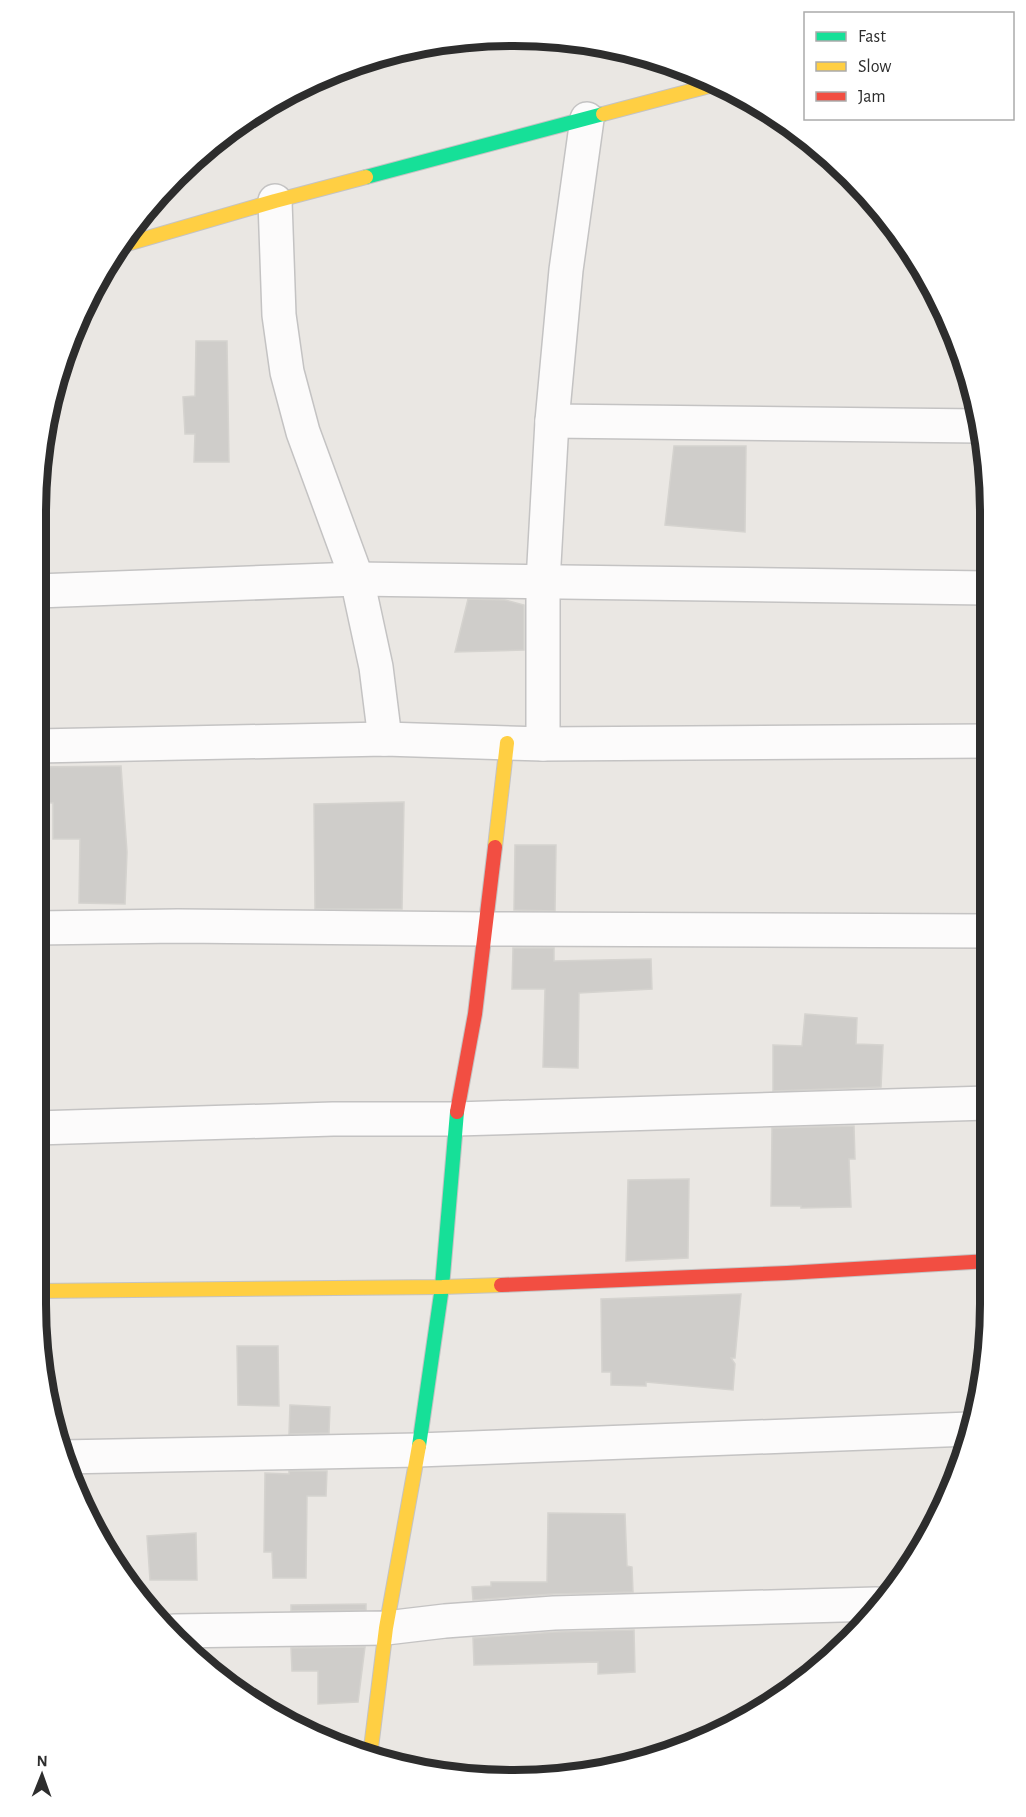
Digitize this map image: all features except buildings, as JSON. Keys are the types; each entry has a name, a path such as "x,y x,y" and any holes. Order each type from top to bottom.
{"street":[{"path":"134,242 275,201 703,88"},
{"path":"543,744 543,582 552,421 566,270 587,118"},
{"path":"275,201 279,315 287,372 303,432 357,579 376,667 385,739"},
{"path":"552,421 972,426"},
{"path":"46,591 357,579 980,588"},
{"path":"46,746 385,739 543,744 980,741"},
{"path":"371,1748 386,1628 418,1450 442,1287 456,1119 475,1014 507,743"},
{"path":"46,928 190,926 980,931"},
{"path":"46,1128 333,1119 456,1119 980,1103"},
{"path":"46,1291 442,1287 787,1273 980,1262"},
{"path":"72,1457 418,1450 963,1429"},
{"path":"180,1631 386,1628 554,1613 870,1604"}],"traffic: fast":[{"path":"366,177 603,114"},
{"path":"419,1446 442,1287 457,1112"}],"traffic: slow":[{"path":"603,114 704,88"},
{"path":"134,242 366,177"},
{"path":"495,847 507,743"},
{"path":"46,1291 501,1285"},
{"path":"371,1748 386,1628 419,1446"}],"traffic: jam":[{"path":"457,1112 475,1014 495,847"},
{"path":"501,1285 787,1273 980,1262"}]}
